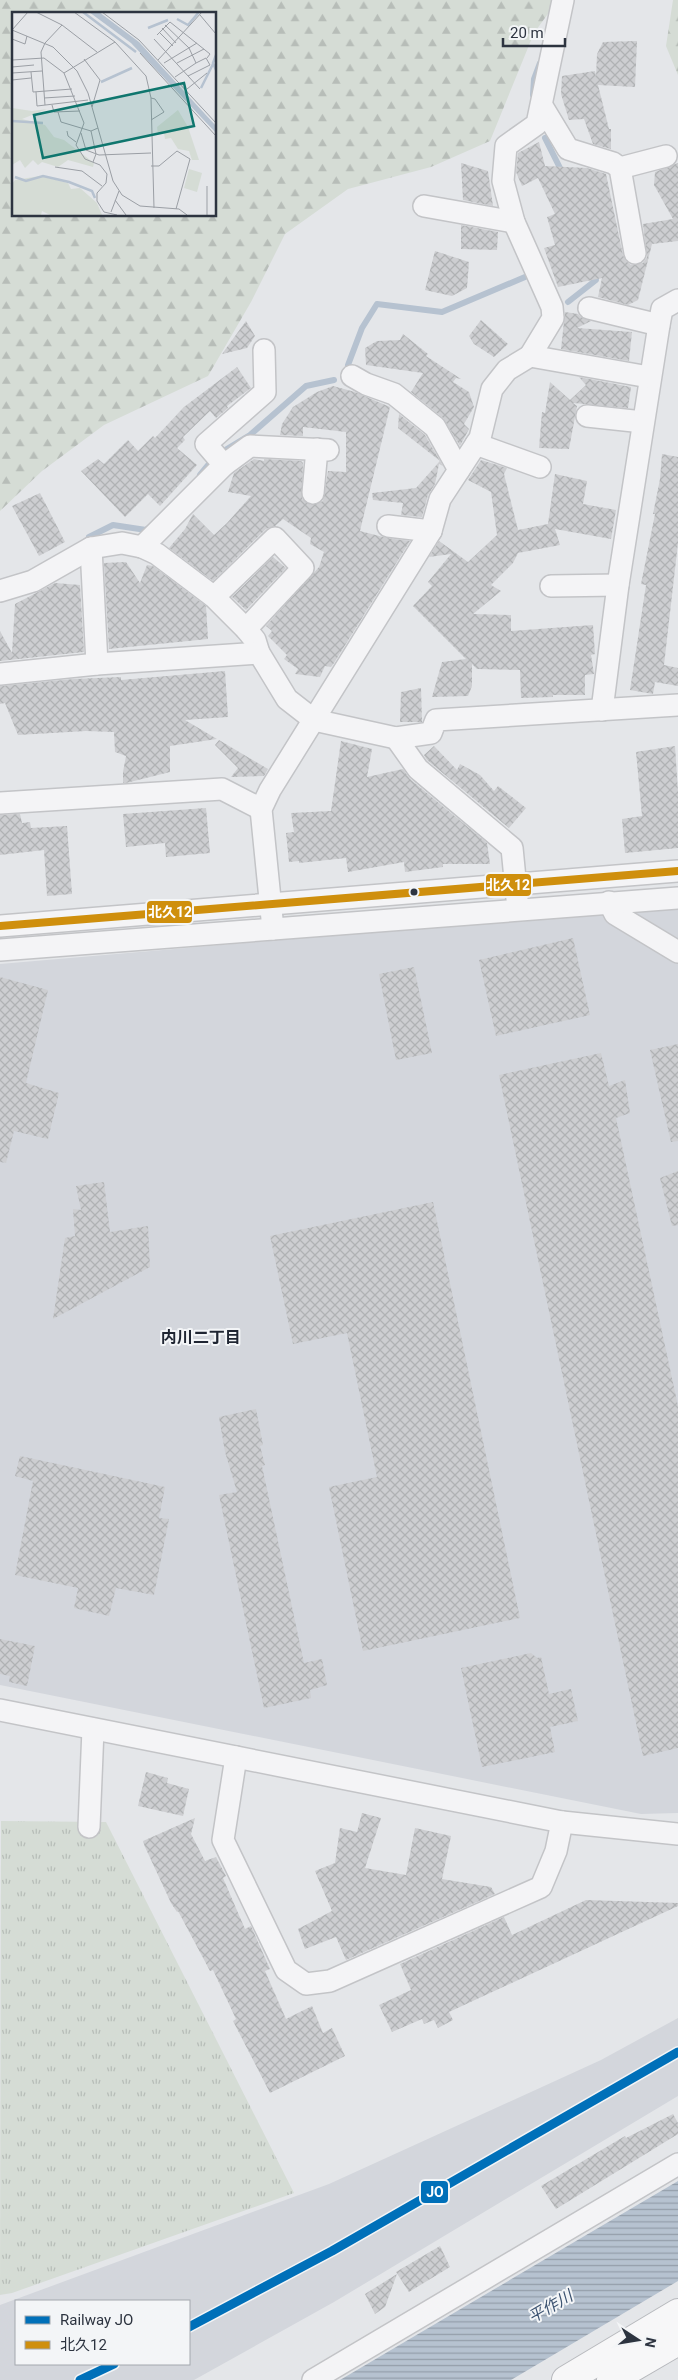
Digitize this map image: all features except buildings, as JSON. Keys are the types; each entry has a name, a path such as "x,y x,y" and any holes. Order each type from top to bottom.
{"highway":[{"path":"566,2380 678,2313"},
{"path":"611,2380 678,2341"}],"street":[{"path":"273,929 261,809 270,790 431,532 440,499 480,438 492,389 507,370 530,356 553,318 552,307 514,222 502,182 506,146 537,124 563,0"},
{"path":"542,106 568,149 613,162 620,168 635,253"},
{"path":"620,168 666,156"},
{"path":"424,206 514,222"},
{"path":"602,710 618,585 649,376 662,309 678,300"},
{"path":"589,308 659,325"},
{"path":"224,465 206,444 265,392 264,350"},
{"path":"530,356 649,376"},
{"path":"352,376 366,384 394,394 435,427 459,470"},
{"path":"587,416 642,422"},
{"path":"476,444 540,467"},
{"path":"142,547 224,465 250,446 323,450 313,494"},
{"path":"388,526 431,532"},
{"path":"214,597 275,538 303,568 246,629"},
{"path":"0,591 33,581 91,548 122,543 142,547 157,554 214,597 246,629 256,640 260,653 288,699 314,720 396,738 431,733 436,720 678,705"},
{"path":"91,548 97,664"},
{"path":"551,586 618,585"},
{"path":"0,674 97,664 260,653"},
{"path":"396,738 418,769 512,848 518,910"},
{"path":"0,803 222,789 261,809"},
{"path":"0,926 678,871"},
{"path":"0,950 678,898"},
{"path":"608,902 615,914 678,952"},
{"path":"0,1710 562,1822 678,1834"},
{"path":"89,1827 93,1729"},
{"path":"236,1757 223,1840 286,1970 306,1984 330,1981 541,1887 556,1851 562,1822"},
{"path":"313,2380 678,2164"}],"shaded area":[{"path":"678,906 678,1813 641,1814 0,1685 0,964"},
{"path":"678,2018 678,2096 334,2302 194,2380 0,2380 0,2305 329,2184 601,2060"}],"green space":[{"path":"0,0 558,0 534,33 490,141 431,167 348,189 285,234 251,302 208,376 104,425 42,471 0,511"},
{"path":"673,0 678,0 678,75 666,46"},
{"path":"1,1821 106,1822 294,2193 12,2293 0,2295"}],"water":[{"name":"平作川","path":"678,2181 678,2281 511,2380 340,2380"}],"waterway":[{"path":"533,95 534,79 540,63"},
{"path":"545,138 562,172"},
{"path":"568,302 596,280 594,272"},
{"path":"348,365 362,328 377,304 442,312 525,277"},
{"path":"222,452 250,435 306,386 334,380"},
{"path":"200,475 209,464"},
{"path":"89,537 113,525 146,530 150,527"}],"rail line":[{"name":"JO","path":"190,2326 332,2251 678,2052"},
{"name":"JO","path":"80,2380 112,2365"}],"transit line":[{"name":"北久12","path":"0,926 678,871"}],"district":[{"name":"内川二丁目","path":"201,1337"}]}
